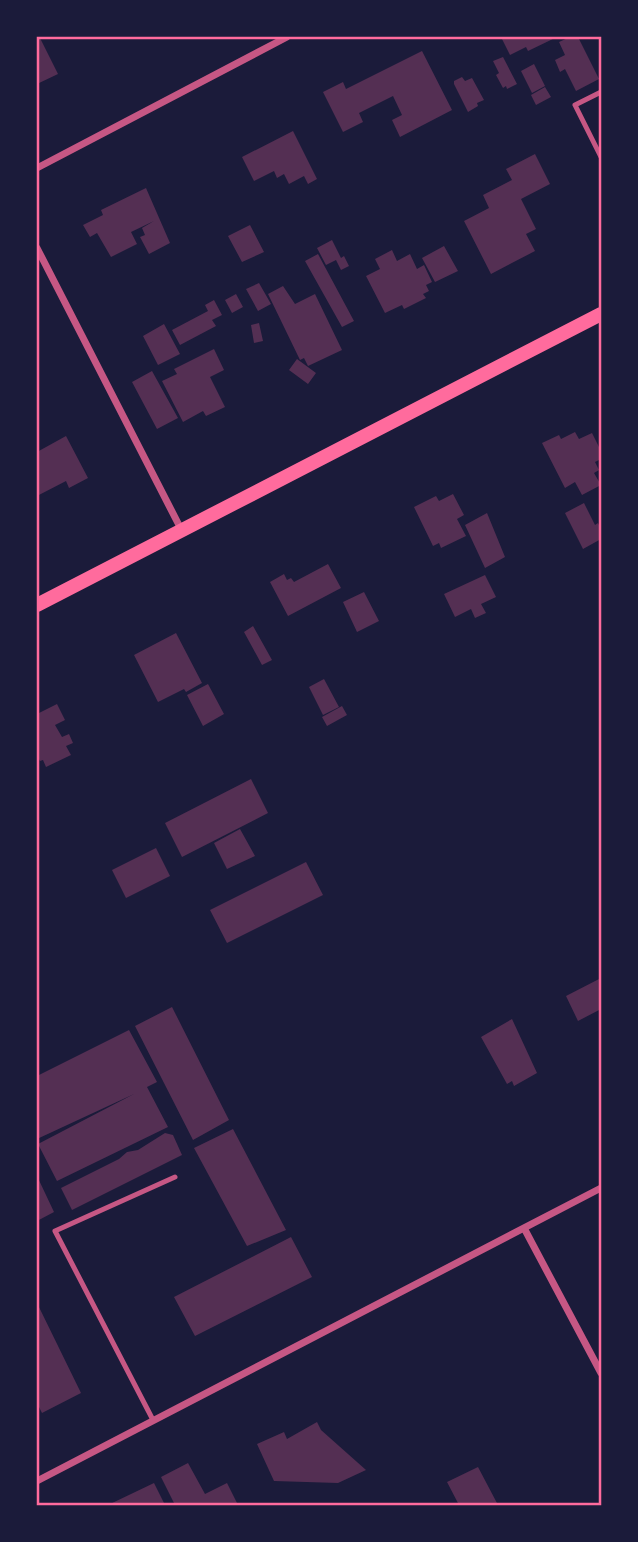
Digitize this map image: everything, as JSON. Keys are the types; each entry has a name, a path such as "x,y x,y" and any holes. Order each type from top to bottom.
{"main road":[{"path":"37,605 601,314"}],"street":[{"path":"37,168 288,37"},
{"path":"37,248 182,531"},
{"path":"37,1480 601,1188"},
{"path":"524,1228 601,1373"}],"lane":[{"path":"601,92 575,105 601,157"},
{"path":"153,1420 55,1231 174,1177"}],"building":[{"path":"501,37 557,37 528,51 526,47 510,55"},
{"path":"578,37 599,79 576,91 565,69 560,72 555,60 565,55 559,42"},
{"path":"40,38 58,74 37,84 37,39"},
{"path":"422,51 452,110 400,137 392,120 402,115 393,96 359,113 363,122 343,132 323,92 343,82 346,89"},
{"path":"503,57 517,84 507,89 506,86 503,88 496,75 499,73 493,61"},
{"path":"534,64 545,86 532,93 521,71"},
{"path":"462,77 465,81 472,78 484,100 468,112 454,84 454,81"},
{"path":"545,87 551,97 536,105 531,95"},
{"path":"293,131 317,179 308,184 304,176 289,184 284,174 277,178 274,171 254,181 242,157"},
{"path":"535,154 550,184 521,199 536,229 526,234 535,251 491,274 464,221 489,208 483,195 512,180 506,169"},
{"path":"146,188 170,243 149,254 140,237 145,235 142,228 154,221 131,232 137,244 111,257 97,233 90,237 83,225 103,215 101,210"},
{"path":"250,225 264,252 242,262 228,236"},
{"path":"332,240 341,258 344,256 349,266 341,270 336,260 326,265 317,248"},
{"path":"444,246 458,271 435,282 422,258"},
{"path":"392,250 397,261 410,254 417,269 424,265 432,282 426,285 429,291 423,294 426,298 404,309 402,305 385,313 366,276 380,269 375,259"},
{"path":"318,254 354,321 342,327 305,261"},
{"path":"259,283 271,304 258,311 246,289"},
{"path":"283,286 295,304 315,294 342,350 308,366 304,358 300,360 268,294"},
{"path":"236,294 243,307 232,313 225,300"},
{"path":"214,300 222,315 212,320 216,326 180,345 172,330 208,311 205,305"},
{"path":"259,323 263,341 254,343 251,325"},
{"path":"164,324 180,354 158,365 143,336"},
{"path":"214,349 224,370 210,377 225,407 206,416 203,411 183,422 162,381 177,374 174,369"},
{"path":"297,359 316,373 308,384 289,370"},
{"path":"152,371 178,418 157,429 132,382"},
{"path":"575,432 579,439 592,433 601,451 601,459 595,462 599,470 594,473 601,485 582,495 575,482 565,488 542,443 559,435 561,439"},
{"path":"66,436 88,478 69,488 66,481 37,496 37,452"},
{"path":"453,494 464,515 457,519 466,536 441,548 439,543 433,546 414,507 436,496 439,501"},
{"path":"584,503 595,525 598,523 601,529 601,539 583,549 565,513"},
{"path":"487,513 505,557 485,568 465,525"},
{"path":"328,564 341,588 288,616 270,582 284,574 287,580 291,578 294,582"},
{"path":"485,575 496,597 481,604 486,613 475,618 471,609 455,617 444,594"},
{"path":"364,592 379,621 357,632 343,602"},
{"path":"253,626 272,660 262,665 244,632"},
{"path":"176,633 202,683 158,702 134,655"},
{"path":"324,679 339,707 323,715 309,687"},
{"path":"208,684 224,714 203,726 187,695"},
{"path":"57,704 65,720 55,725 62,737 69,734 73,743 66,746 71,755 46,767 43,760 40,761 37,756 37,714"},
{"path":"342,706 347,715 327,726 322,717"},
{"path":"251,779 268,813 182,857 165,823"},
{"path":"240,829 255,856 227,869 214,843"},
{"path":"156,848 170,876 126,898 112,870"},
{"path":"306,862 323,895 227,943 210,910"},
{"path":"601,978 601,1009 578,1021 566,996"},
{"path":"172,1007 229,1120 193,1140 135,1026"},
{"path":"512,1019 537,1073 514,1086 512,1081 507,1084 481,1037"},
{"path":"129,1030 157,1082 147,1087 168,1127 57,1181 38,1144 134,1094 37,1139 37,1076"},
{"path":"233,1129 286,1230 247,1246 194,1148"},
{"path":"165,1133 173,1135 182,1155 72,1210 61,1188 119,1159 127,1152 138,1150"},
{"path":"37,1176 54,1212 37,1221"},
{"path":"291,1237 312,1277 195,1336 174,1297"},
{"path":"37,1303 81,1393 42,1413 37,1403"},
{"path":"317,1422 321,1430 366,1470 338,1483 274,1481 257,1444 284,1432 287,1439"},
{"path":"188,1463 205,1494 227,1483 238,1505 175,1505 161,1477"},
{"path":"478,1467 498,1505 459,1505 447,1482"},
{"path":"154,1483 165,1505 108,1505"}]}
